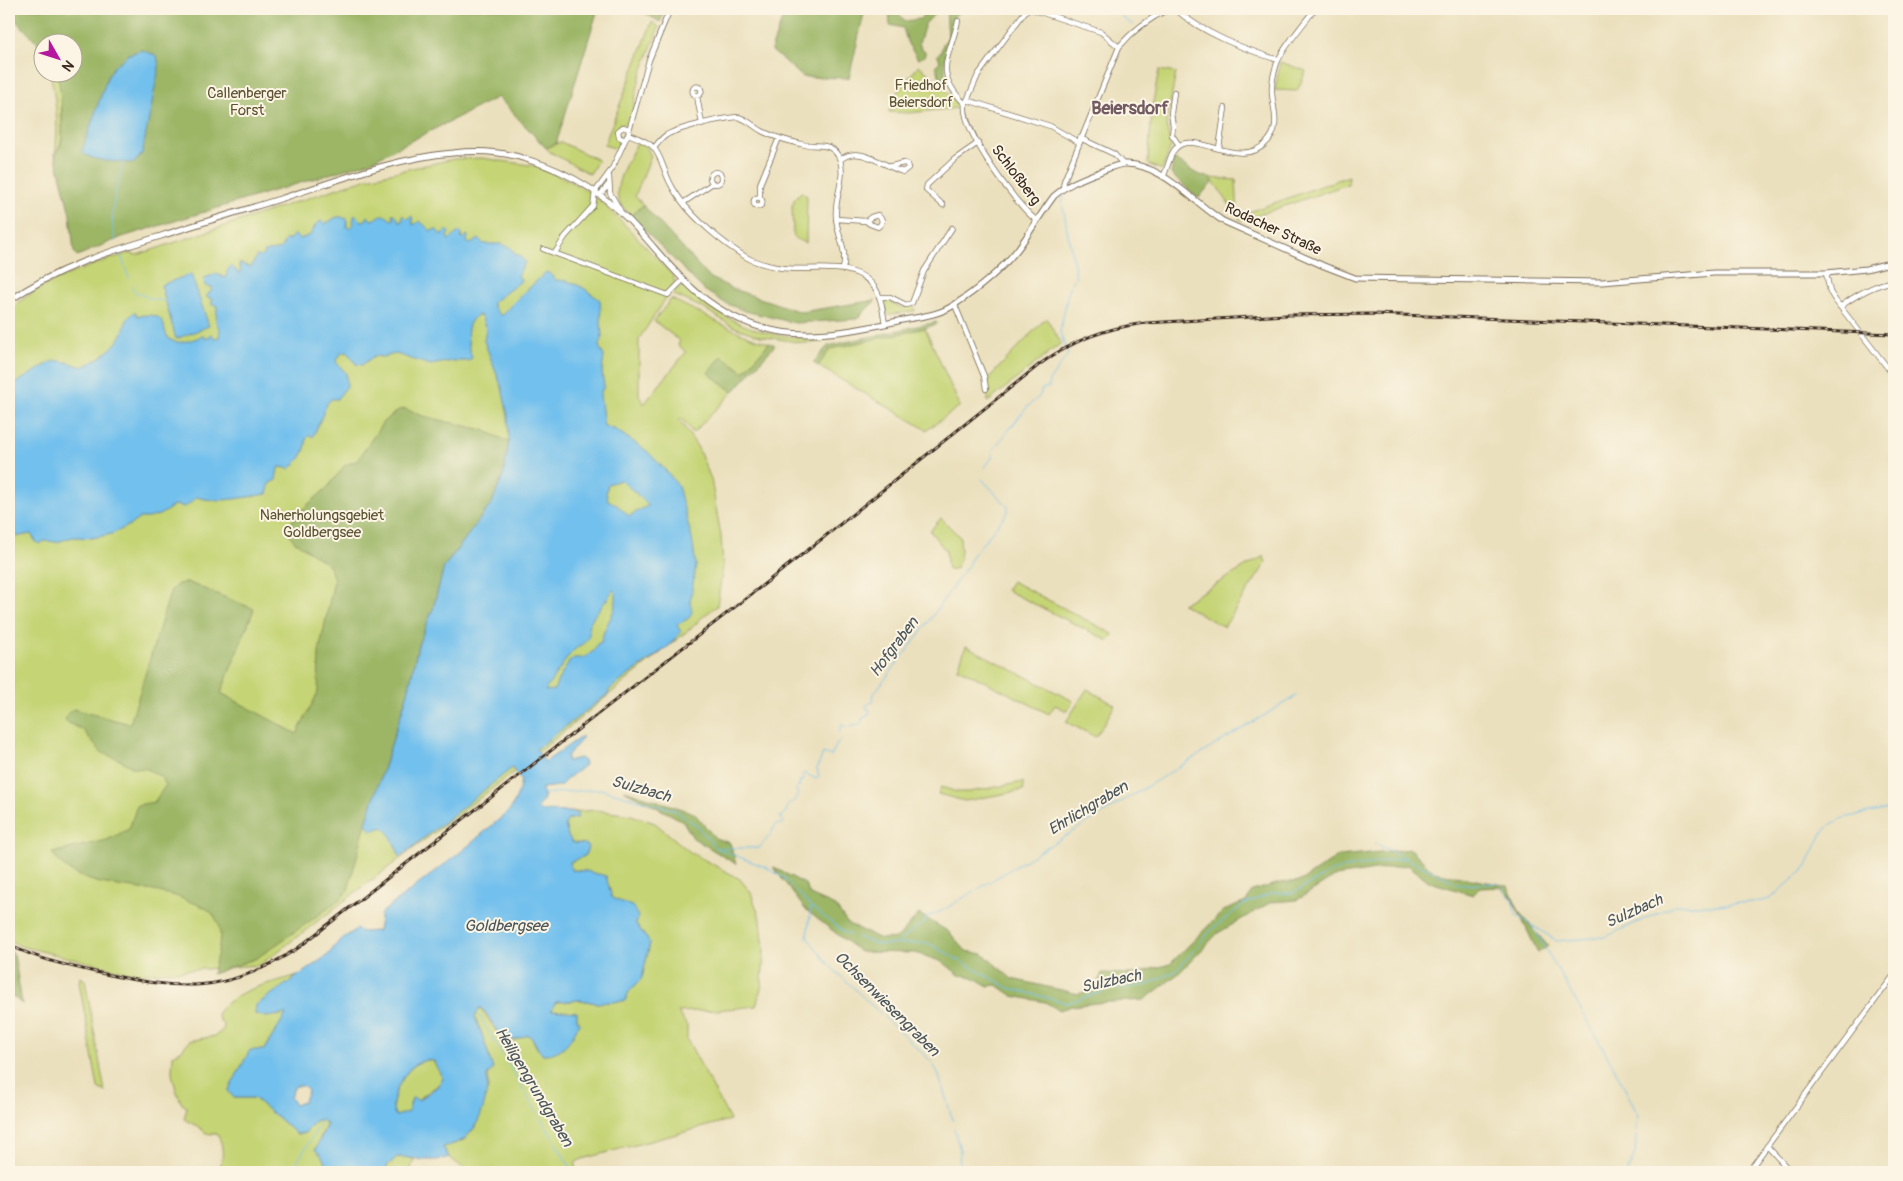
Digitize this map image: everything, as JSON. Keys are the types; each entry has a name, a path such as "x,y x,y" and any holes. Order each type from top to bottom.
{"street":[{"path":"555,253 565,237 593,206 609,174 629,131 649,60 670,9"},
{"path":"9,301 47,277 96,256 382,168 434,155 472,152 516,156 552,168 582,183 625,218 683,280 702,297 729,314 756,326 772,331 798,334 838,333 932,314 955,305 1006,262 1019,248 1036,220 1054,196 1063,188 1123,164 1114,154 1050,126 966,102 978,75 1029,9 1100,32 1119,47"},
{"path":"1063,188 1079,140 1119,47 1140,26 1169,9"},
{"path":"1175,9 1190,21 1222,38 1278,60"},
{"path":"1163,177 1172,154 1179,145 1189,143 1236,153 1249,153 1268,141 1274,132 1276,122 1272,93 1278,60 1314,9"},
{"name":"Schloßberg","path":"958,22 946,63 946,79 955,94 966,102 964,110 966,118 996,173 1026,212 1036,220"},
{"path":"1174,92 1171,113 1172,135 1179,145"},
{"path":"697,96 702,124"},
{"path":"1219,148 1225,108"},
{"path":"654,148 666,136 702,124 738,117 744,118 765,132 779,138 806,146 814,144 824,146 834,151 840,160 842,175 836,202 836,220 844,248 843,270"},
{"path":"625,140 619,136 618,131 622,127 654,148 667,176 683,203 720,238 748,258 782,268 843,270 861,275 875,288 885,324"},
{"path":"760,198 760,184 779,138"},
{"name":"Schloßberg","path":"943,205 926,190 927,185 955,159 978,143"},
{"path":"840,160 845,156 860,154 891,166"},
{"name":"Rodacher Straße","path":"1123,164 1142,167 1163,177 1223,221 1355,278 1602,282 1714,273 1826,272 1866,269 1894,262"},
{"path":"609,174 612,198 625,218"},
{"path":"683,203 713,183"},
{"path":"599,195 609,184"},
{"path":"836,220 866,221"},
{"path":"879,297 890,297 906,305 912,303 924,271 952,228"},
{"path":"543,249 668,295 683,280"},
{"path":"1826,272 1830,292 1894,376"},
{"path":"1840,307 1858,294 1874,286 1894,281"},
{"path":"955,305 984,376 986,389"},
{"path":"1748,1172 1894,975"},
{"path":"1767,1146 1791,1172"}],"green space":[{"name":"Callenberger Forst","path":"9,9 598,9 556,144 546,148 498,97 369,162 122,237 77,256 74,252 70,214 55,154 61,144 62,129 62,107 58,82 82,82 82,32 32,32 32,37 9,14","holes":["107,78 134,163 100,102"]},
{"path":"638,9 665,9 660,22"},
{"path":"786,9 865,9 849,78 803,77 771,50"},
{"path":"894,9 905,21 920,19 926,12 926,9 939,9 925,24 919,43 925,51 925,56 918,59 908,44 903,28 890,25 889,10"},
{"path":"946,9 964,9 952,19 955,25 945,59 945,83 939,75 936,65 940,62 937,55 941,52 943,44 948,37"},
{"path":"652,22 659,27 640,77 629,124 619,125 618,127 616,134 619,142 617,149 604,145"},
{"path":"1280,62 1306,71 1297,91 1275,90"},
{"name":"Friedhof Beiersdorf","path":"919,65 958,100 958,108 909,113 889,112 895,95"},
{"path":"1159,70 1176,73 1166,124 1171,147 1162,170 1148,164 1152,108"},
{"path":"52,82 59,82 62,130 61,143 55,154 57,134"},
{"path":"561,142 598,160 590,174 546,148"},
{"path":"637,143 646,146 651,156 635,196 643,205 631,216 620,203 618,189 622,173"},
{"name":"Naherholungsgebiet Goldbergsee","path":"482,158 536,166 566,179 593,194 673,276 675,282 667,292 668,295 639,339 639,395 644,404 686,352 678,345 680,341 654,321 671,299 731,329 769,343 744,372 722,356 708,373 733,392 693,433 682,419 679,419 698,448 711,479 721,536 723,567 717,606 514,772 260,965 136,974 20,946 9,940 9,310 36,291 65,276 128,253 137,255 368,178 453,159"},
{"path":"1174,159 1197,174 1211,178 1213,182 1198,198 1171,174"},
{"path":"1349,176 1348,184 1241,221 1211,178 1236,180 1238,216"},
{"path":"801,192 807,196 806,243 796,239 793,234 792,206 795,198"},
{"path":"643,205 709,277 733,289 801,312 876,300 857,319 795,323 745,311 725,303 704,290 631,216"},
{"path":"684,286 716,311 744,325 772,334 820,338 823,339 823,342 803,343 760,336 734,327 703,308 672,294 679,287"},
{"path":"886,299 901,308 913,305 915,311 886,315 884,301"},
{"path":"1046,318 1061,343 988,402 987,380"},
{"path":"936,322 937,324 925,328 830,349 818,366 813,363 828,346"},
{"path":"925,328 960,406 927,430 818,366 830,349"},
{"path":"769,343 775,345 733,392 708,373 722,356 744,372"},
{"path":"405,409 423,416 483,430 509,442 503,476 492,503 444,567 433,609 418,645 408,692 366,823 348,890 340,900 257,958 212,974 220,939 219,925 214,915 200,906 172,895 89,880 75,874 62,865 52,853 107,840 129,829 137,805 154,802 166,785 160,776 147,769 134,768 102,753 83,730 65,721 68,713 73,709 130,724 171,590 178,584 187,582 254,609 221,693 297,734 318,692 319,652 334,580 329,565 294,541 287,530 296,515 328,487 345,465 358,460 383,422 399,410"},
{"path":"941,518 960,537 961,552 957,568 948,570 946,551 930,531"},
{"path":"1264,556 1266,563 1224,627 1182,604"},
{"path":"1012,581 1113,634 1109,641 1006,590"},
{"path":"966,646 1073,701 1067,711 1055,705 1049,714 958,668"},
{"path":"1087,689 1115,705 1096,737 1066,722"},
{"path":"1023,782 1024,790 965,801 938,794 941,787 957,792 969,792"},
{"path":"624,790 694,813 715,838 730,843 736,864 693,838 683,821"},
{"path":"595,810 631,815 655,823 690,852 740,879 751,893 761,921 764,950 762,985 756,1006 678,1012 687,1026 687,1039 730,1120 582,1159 576,1162 577,1172 465,1172 463,1168 449,1157 443,1147 464,1140 475,1127 488,1088 489,1056 475,1017 480,1007 503,1041 514,1040 528,1035 532,1038 537,1049 577,1020 576,1012 550,1011 556,1002 581,1000 596,1003 629,992 642,978 650,943 636,924 586,871 571,870 570,862 585,856 586,844 573,843 568,836 565,824 569,819 577,818 578,814 572,812"},
{"path":"1411,849 1434,872 1508,886 1521,915 1548,946 1538,953 1511,896 1500,887 1480,888 1473,895 1430,882 1408,865 1336,876 1297,900 1271,902 1218,933 1178,974 1144,1000 1096,1003 1072,1006 1059,1010 1045,1002 1013,996 997,985 988,986 973,977 959,975 943,962 916,953 860,952 805,909 773,867 805,884 810,895 835,906 848,924 880,939 898,938 919,914 949,932 966,951 983,954 1012,979 1079,994 1096,987 1102,973 1133,974 1170,964 1223,911 1246,902 1252,891 1280,883 1301,881 1339,856"},
{"path":"9,950 14,954 22,1004 11,995 9,984"},
{"path":"298,975 256,1005 277,1016 287,1013 264,1050 242,1065 236,1077 234,1098 254,1098 297,1134 305,1133 316,1120 322,1120 327,1124 321,1137 321,1153 325,1162 334,1172 233,1172 223,1170 220,1167 222,1145 217,1134 206,1133 184,1119 187,1107 182,1104 177,1093 172,1072 173,1055 181,1051 189,1041 215,1036 223,1030 224,1026 217,1014 233,998 265,984"},
{"path":"80,977 85,980 105,1092 98,1088 79,982"},
{"path":"427,1060 433,1061 443,1079 435,1088 419,1098 408,1112 396,1116 393,1104 397,1088 411,1068"},
{"path":"397,1157 409,1157 414,1160 410,1172 387,1172 387,1166"}],"water":[{"path":"142,50 157,56 159,67 142,154 134,163 106,161 85,155 82,151 107,78 114,66 129,54"},
{"name":"Goldbergsee","path":"392,214 395,214 400,222 403,215 407,219 412,216 413,225 420,221 431,231 436,229 440,234 447,230 449,232 447,237 449,240 460,231 462,233 461,239 468,235 467,242 470,244 479,239 484,244 502,244 511,248 516,255 518,254 525,262 518,276 521,279 520,282 493,302 493,306 500,315 503,315 546,272 556,280 568,281 582,287 600,300 602,339 599,346 604,356 602,372 604,386 600,394 604,426 616,430 647,451 678,486 692,539 696,565 690,602 692,612 689,618 677,625 681,632 669,646 610,689 608,694 536,749 545,762 582,736 582,739 567,756 567,761 580,758 584,761 585,765 560,786 542,788 544,799 537,808 540,811 572,812 578,814 577,818 569,819 565,824 568,836 573,843 586,844 588,847 585,856 570,862 571,870 586,871 606,876 612,898 634,907 638,917 636,924 650,943 642,978 629,992 625,1001 596,1003 581,1000 556,1002 551,1010 577,1012 577,1020 580,1022 566,1045 556,1052 549,1054 542,1054 528,1035 514,1040 503,1041 488,1016 480,1007 475,1017 493,1069 487,1076 483,1109 471,1132 455,1144 443,1147 449,1157 430,1160 397,1157 387,1166 387,1172 349,1173 332,1170 315,1150 327,1124 322,1120 316,1120 305,1133 297,1134 254,1098 234,1098 228,1091 250,1050 264,1050 286,1014 267,1017 255,1014 256,1005 328,955 339,941 357,929 362,932 378,931 381,913 462,851 509,811 517,796 521,780 512,768 400,857 390,834 383,827 371,831 366,823 408,692 418,645 433,609 444,567 492,503 503,476 509,442 508,416 502,388 484,341 486,329 481,316 478,315 473,319 468,329 468,340 472,358 468,361 453,361 430,365 396,354 382,357 374,356 362,365 356,364 347,352 341,353 336,362 346,373 347,386 337,399 331,399 327,404 313,437 310,435 306,439 304,452 299,459 289,469 278,468 276,480 270,483 267,494 222,500 197,497 185,507 174,505 158,515 140,518 112,534 92,538 73,537 57,542 45,541 39,544 31,534 9,538 9,386 55,361 83,367 93,362 117,342 127,320 135,312 138,316 150,315 158,317 162,321 170,340 180,342 204,336 206,339 212,334 214,338 219,337 220,330 216,322 217,307 212,305 212,299 206,297 213,288 205,286 204,278 216,274 226,278 227,271 231,266 239,273 241,272 239,263 251,267 257,255 259,257 265,254 264,252 281,249 285,240 289,240 294,234 300,239 310,235 316,225 322,221 325,224 340,217 347,219 347,227 349,228 353,224 354,216 356,215 362,221 366,220 368,216 371,220 382,215 391,220 394,219","holes":["621,480 649,505 629,516 608,500 606,492 608,484","613,590 616,593 615,606 601,642 597,644 594,651 583,658 574,658 569,662 554,690 545,691 571,653 588,638 588,626","427,1060 434,1061 443,1079 438,1086 419,1100 412,1098 408,1112 396,1116 393,1104 397,1088 406,1074 417,1063","295,1086 303,1086 308,1091 303,1102 295,1105 290,1097"]},
{"path":"191,274 209,326 176,339 161,285"}],"waterway":[{"path":"1115,9 1133,25"},
{"path":"116,241 112,222 116,191 123,162"},
{"name":"Hofgraben","path":"983,470 992,458 993,450 1027,407 1039,397 1042,389 1049,387 1049,381 1068,354 1060,332 1069,288 1076,276 1062,202 1065,192"},
{"path":"120,253 129,278"},
{"path":"132,286 135,292 152,299 166,301"},
{"name":"Hofgraben","path":"716,848 759,848 771,834 776,824 783,824 784,822 780,817 786,812 789,803 793,802 798,795 796,789 799,786 800,780 802,782 804,779 802,776 804,773 816,779 819,776 817,769 823,753 831,756 838,742 843,737 839,733 842,724 846,727 860,725 863,718 869,715 870,710 866,706 873,701 872,696 919,635 973,555 1008,512 1008,507 982,479"},
{"name":"Ehrlichgraben","path":"897,943 914,929 924,924 926,917 940,912 1296,696"},
{"name":"Sulzbach","path":"543,794 600,789 675,810 697,826 716,848 765,867 784,878 811,907 850,935"},
{"name":"Sulzbach","path":"857,937 880,945 928,943 1009,988 1067,1003 1111,989 1147,985 1176,971 1212,929 1243,905 1272,893 1293,893 1334,870 1405,858 1461,885 1498,883 1512,899 1516,915 1557,941 1605,937 1675,905 1716,905 1770,899 1806,868 1823,831 1830,825 1843,818 1885,810 1894,804"},
{"name":"Sulzbach","path":"1374,843 1404,857"},
{"name":"Ochsenwiesengraben","path":"811,907 807,937 829,965 932,1062 938,1073 953,1121"},
{"path":"1533,927 1615,1069 1638,1115 1635,1153 1627,1172"},
{"name":"Heiligengrundgraben","path":"477,1012 573,1172"},
{"path":"291,1172 323,1119"},
{"name":"Ochsenwiesengraben","path":"954,1129 960,1150 959,1172"}],"railway":[{"path":"9,945 42,958 76,968 129,979 179,985 225,981 248,974 272,963 298,948 813,546 1040,364 1065,348 1090,336 1117,328 1146,323 1286,315 1373,314 1894,334"}],"district":[{"name":"Beiersdorf","path":"1130,108"}]}
